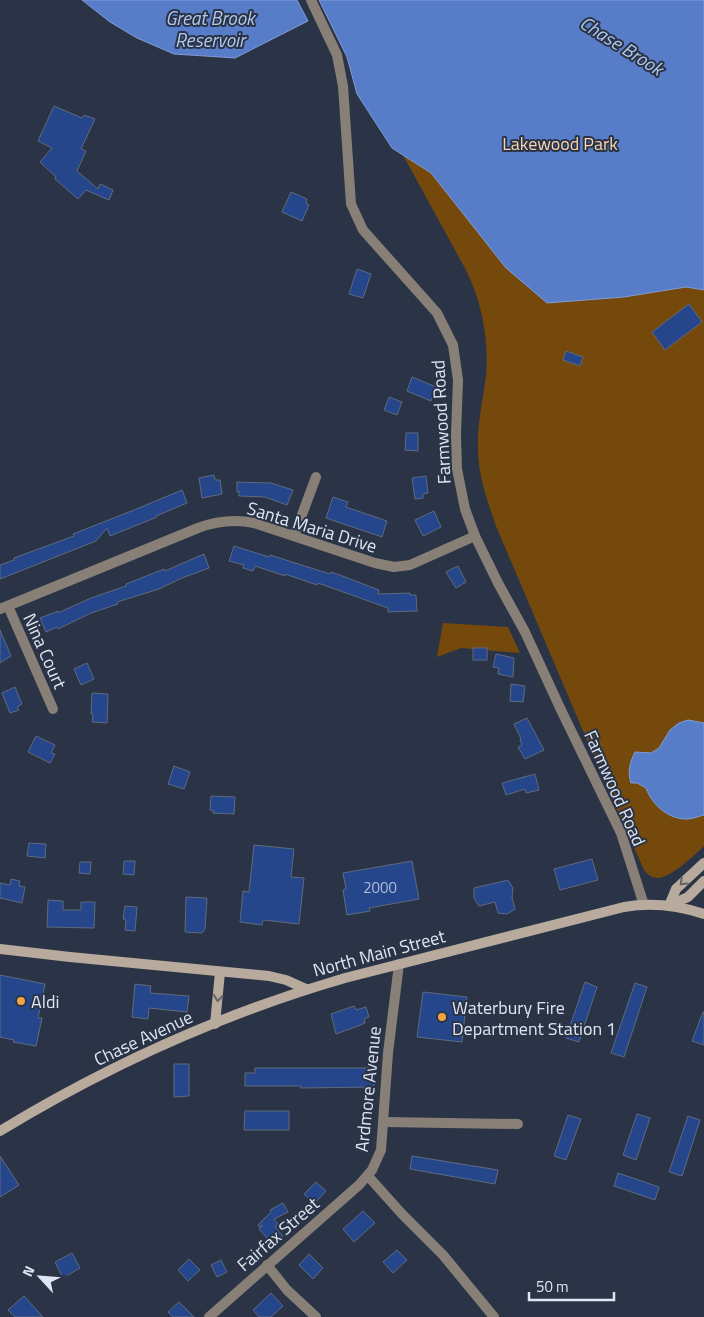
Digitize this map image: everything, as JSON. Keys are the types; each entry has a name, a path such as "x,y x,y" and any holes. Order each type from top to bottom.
{"main road":[{"path":"669,906 676,889 704,863"},
{"path":"669,906 688,897 704,881"},
{"name":"North Main Street","path":"0,948 70,958 278,978 306,989 618,909 644,905 669,906 704,914"},
{"path":"215,1024 220,972"},
{"name":"Chase Avenue","path":"0,1131 101,1076 215,1024 306,989"}],"street":[{"name":"Farmwood Road","path":"311,0 337,55 343,86 351,204 363,230 437,314 453,345 458,380 457,469 465,509 475,536 498,583 526,632 621,833 644,905"},
{"path":"294,536 316,477"},
{"name":"Santa Maria Drive","path":"4,608 198,528 218,522 245,521 375,563 394,567 416,562 475,536"},
{"name":"Nina Court","path":"4,608 53,709"},
{"name":"Ardmore Avenue","path":"399,964 388,1053 384,1122 378,1158 368,1176 402,1214 443,1255 494,1317"},
{"path":"384,1122 518,1124"},
{"name":"Fairfax Street","path":"209,1317 368,1176"},
{"path":"267,1265 287,1290 316,1317"}],"green space":[{"name":"Lakewood Park","path":"704,0 704,846 675,870 658,878 650,876 644,870 496,526 486,497 478,458 478,439 487,363 483,322 477,297 467,272 368,91"},
{"path":"443,623 508,627 520,653 461,648 437,657"}],"water":[{"name":"Great Brook Reservoir","path":"82,0 297,0 308,21 235,58 174,54 137,38 110,22"},
{"name":"Chase Brook","path":"319,0 704,0 704,290 686,287 624,297 547,303 506,268 431,173 392,148 357,94 347,57"},
{"path":"688,720 704,723 704,815 692,819 681,819 668,814 657,806 646,788 637,783 631,783 629,771 635,752 651,753 659,748 670,730 679,723"}],"building":[{"path":"54,106 82,118 84,115 95,119 81,149 86,151 77,171 98,189 100,184 113,190 109,200 86,190 78,199 55,179 56,177 40,162 52,148 38,141"},
{"path":"291,192 307,199 306,203 309,205 302,221 282,212"},
{"path":"357,269 371,274 363,298 349,294"},
{"path":"689,304 702,322 665,350 652,332"},
{"path":"566,351 583,357 580,366 563,360"},
{"path":"412,377 436,387 431,401 407,391"},
{"path":"389,397 402,402 397,415 384,410"},
{"path":"406,433 418,433 418,451 405,450"},
{"path":"214,475 215,480 220,480 222,494 202,498 199,478"},
{"path":"426,476 428,493 423,494 423,498 415,499 412,478"},
{"path":"237,482 271,483 293,490 287,505 265,497 239,496"},
{"path":"182,490 187,503 110,536 107,528 96,541 0,579 0,565 14,560 14,558 74,536 73,534"},
{"path":"333,497 348,502 346,507 387,521 382,537 326,518"},
{"path":"434,511 441,527 423,536 415,520"},
{"path":"234,546 330,574 331,572 337,574 379,590 378,594 410,593 410,595 416,595 417,611 388,612 388,608 318,583 317,585 255,566 253,571 243,568 244,565 229,561"},
{"path":"204,554 209,568 159,589 117,602 118,604 91,613 58,629 57,627 46,632 40,618 58,611 58,613 91,598 126,586 126,584 164,569 165,571"},
{"path":"458,566 466,582 456,588 446,572"},
{"path":"0,630 11,656 0,663"},
{"path":"473,648 487,648 487,660 473,660"},
{"path":"496,654 514,658 513,677 498,674 499,668 493,667"},
{"path":"87,663 94,679 81,685 74,669"},
{"path":"511,684 525,686 523,702 510,701"},
{"path":"15,687 22,704 17,707 19,710 10,713 2,693"},
{"path":"92,693 108,694 107,723 92,722"},
{"path":"527,718 544,750 525,759 518,747 522,745 521,739 514,724"},
{"path":"36,736 55,745 51,753 55,754 50,763 28,752"},
{"path":"174,766 190,772 184,789 168,784"},
{"path":"535,774 539,790 526,793 525,789 506,795 502,783"},
{"path":"211,796 235,797 234,814 213,813 214,811 210,810"},
{"path":"29,843 46,844 45,858 27,856"},
{"path":"254,845 294,849 291,877 304,878 299,924 263,920 262,925 240,922 243,891 249,892"},
{"path":"592,859 598,880 560,890 554,869"},
{"path":"124,861 135,861 134,875 123,874"},
{"path":"412,861 419,899 369,908 370,911 347,915 343,890 346,889 343,873"},
{"path":"80,862 91,862 90,874 79,873"},
{"path":"11,879 20,881 19,886 25,887 22,903 0,898 0,883 10,885"},
{"path":"508,880 513,888 512,898 515,909 507,914 498,913 495,902 479,906 474,898 474,888"},
{"path":"186,897 207,898 205,929 202,933 185,932"},
{"path":"48,900 63,901 63,910 81,910 81,902 95,902 94,928 47,927"},
{"path":"125,906 137,907 135,931 125,930 126,920 123,919"},
{"name":"Aldi","path":"0,975 45,984 38,1018 42,1018 36,1046 13,1042 14,1040 0,1037"},
{"path":"585,982 597,987 579,1042 566,1038"},
{"path":"635,983 647,987 624,1057 611,1053"},
{"path":"135,984 151,986 150,993 189,996 187,1012 149,1008 148,1019 132,1017"},
{"name":"Waterbury Fire Department Station 1","path":"423,992 467,997 462,1042 417,1037"},
{"path":"354,1006 356,1010 366,1007 369,1017 364,1019 365,1023 336,1034 331,1014"},
{"path":"704,1012 704,1045 692,1041"},
{"path":"174,1064 189,1064 189,1096 174,1097"},
{"path":"255,1068 374,1068 374,1087 301,1088 301,1086 245,1086 245,1073 255,1073"},
{"path":"245,1111 289,1111 289,1130 244,1130"},
{"path":"637,1114 650,1118 636,1160 623,1155"},
{"path":"568,1115 581,1119 566,1160 554,1156"},
{"path":"688,1116 700,1120 682,1176 669,1172"},
{"path":"0,1156 19,1185 0,1197"},
{"path":"412,1156 498,1170 495,1184 410,1169"},
{"path":"618,1173 659,1187 655,1200 614,1186"},
{"path":"316,1182 326,1191 314,1204 304,1194"},
{"path":"283,1203 288,1212 274,1219 278,1224 275,1227 283,1236 273,1245 259,1229 263,1225 259,1227 258,1225 271,1212 270,1210"},
{"path":"363,1211 375,1223 354,1242 343,1229"},
{"path":"397,1250 407,1260 393,1273 383,1262"},
{"path":"72,1253 80,1268 63,1278 55,1262"},
{"path":"309,1254 323,1268 313,1279 299,1265"},
{"path":"189,1259 200,1270 188,1281 178,1270"},
{"path":"221,1260 227,1272 217,1277 211,1265"},
{"path":"271,1293 283,1306 271,1317 259,1317 253,1310"},
{"path":"24,1296 43,1317 15,1317 8,1310"},
{"path":"179,1302 194,1317 173,1317 168,1312"}],"place":[{"name":"Aldi","path":"21,1001"},
{"name":"Waterbury Fire Department Station 1","path":"442,1017"}]}
